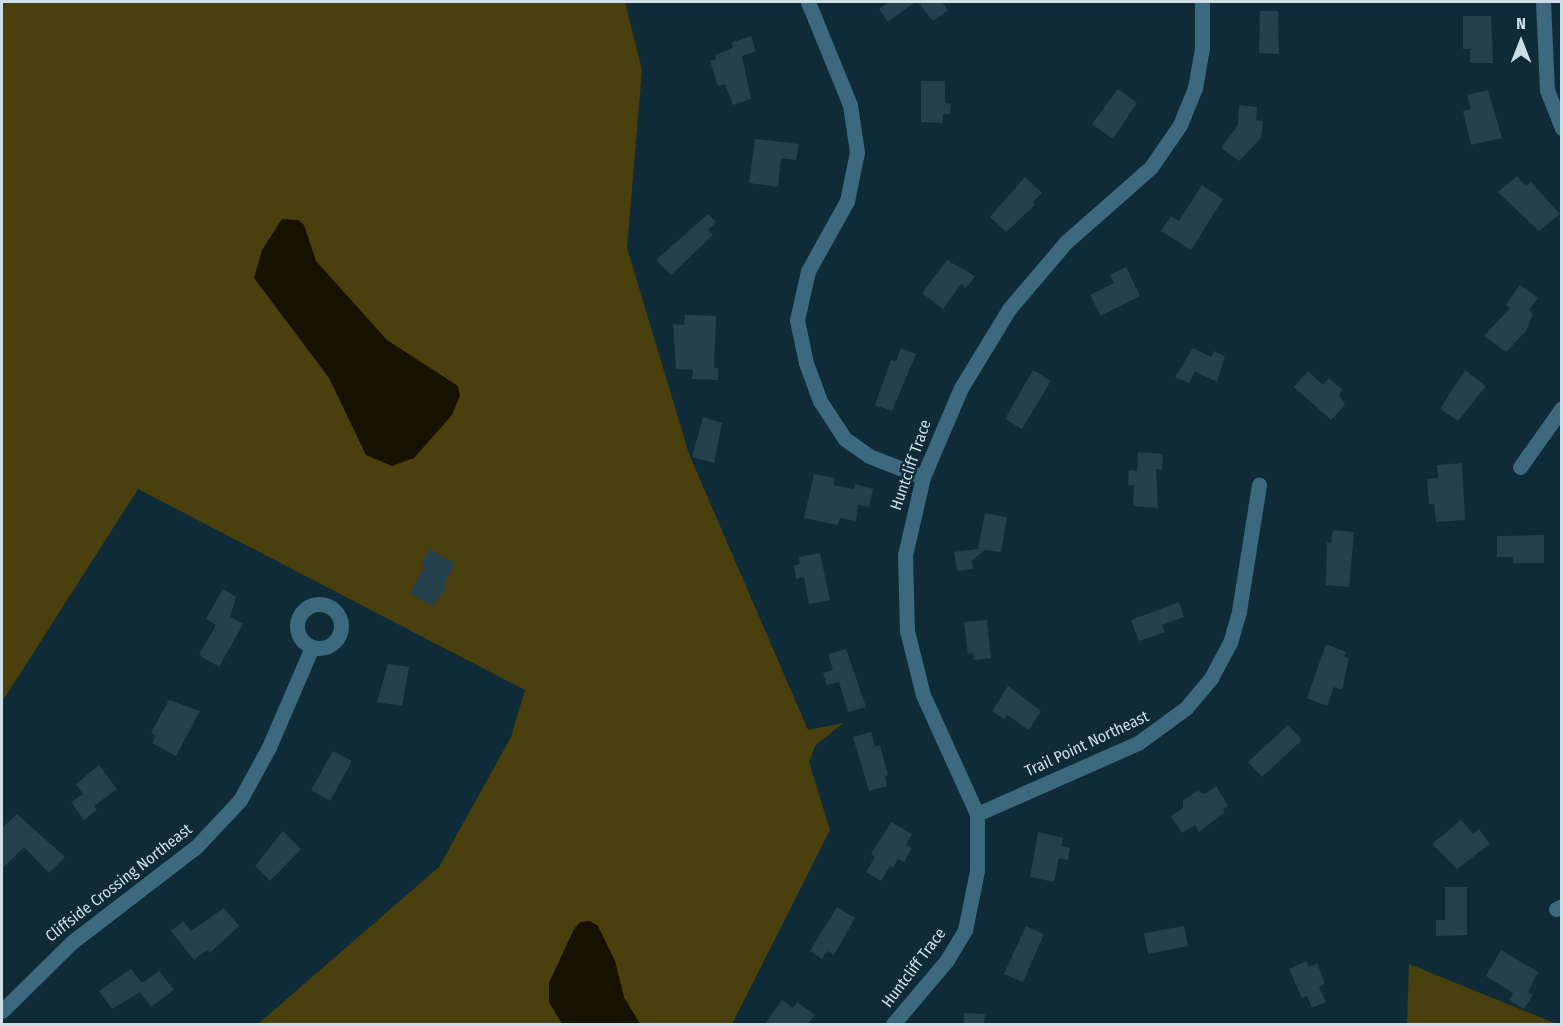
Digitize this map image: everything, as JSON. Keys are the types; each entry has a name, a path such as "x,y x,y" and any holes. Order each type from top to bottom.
{"street":[{"path":"808,2 850,105 857,152 847,201 808,271 797,320 806,363 820,401 845,438 869,456 923,477"},
{"name":"Huntcliff Trace","path":"894,1024 948,960 965,930 977,871 977,814 923,695 907,631 905,555 923,477 961,388 1010,309 1066,243 1151,167 1180,125 1195,88 1202,48 1202,2"},
{"path":"1543,2 1547,90 1562,128"},
{"path":"1520,467 1562,408"},
{"name":"Trail Point Northeast","path":"977,814 1138,743 1186,708 1211,678 1230,643 1239,611 1259,485"},
{"name":"Cliffside Crossing Northeast","path":"2,1011 72,942 196,847 240,800 270,747 312,647"}],"shaded area":[{"path":"2,2 625,2 642,70 627,248 689,454 808,730 843,723 815,746 809,762 830,830 732,1024 258,1024 439,867 511,737 525,690 138,489 2,702"},
{"path":"282,219 298,220 304,225 316,261 387,340 458,386 460,396 452,415 414,458 392,466 366,455 329,378 254,278 262,250"},
{"path":"590,921 598,926 615,961 624,997 640,1024 562,1024 549,1002 549,983 574,929 580,922"},
{"path":"1409,964 1557,1024 1407,1024"}],"building":[{"path":"889,2 915,2 888,22 879,9"},
{"path":"918,2 942,2 948,10 933,21"},
{"path":"1260,11 1278,11 1279,54 1259,53"},
{"path":"1463,16 1491,16 1493,63 1470,63 1470,49 1463,49"},
{"path":"751,36 756,51 742,56 751,99 733,105 725,84 718,86 710,61 716,59 715,55 733,48 731,43"},
{"path":"921,81 945,81 945,103 951,104 950,114 943,114 943,123 921,122"},
{"path":"1118,89 1137,103 1113,139 1092,124"},
{"path":"1488,90 1502,138 1471,145 1463,111 1471,109 1467,95"},
{"path":"1239,105 1257,107 1256,120 1263,121 1261,138 1239,161 1221,148 1238,125"},
{"path":"755,139 799,144 796,160 781,158 778,187 749,183"},
{"path":"1517,176 1526,186 1531,182 1560,214 1539,231 1498,192"},
{"path":"1025,177 1042,193 1033,202 1035,205 1006,232 990,217"},
{"path":"1202,185 1223,199 1191,250 1161,231 1171,216 1179,221"},
{"path":"708,214 716,222 708,230 713,235 671,275 656,260"},
{"path":"947,260 975,276 966,288 961,284 943,309 922,293"},
{"path":"1126,267 1140,296 1101,316 1090,295 1114,283 1110,275"},
{"path":"1520,285 1538,298 1529,310 1533,314 1526,331 1506,352 1484,336 1510,308 1506,305"},
{"path":"685,315 716,316 714,368 718,368 718,380 692,379 693,370 676,369 673,324 684,325"},
{"path":"901,348 916,354 892,411 875,405 891,360 896,361"},
{"path":"1193,348 1211,357 1214,351 1225,356 1217,382 1195,371 1189,383 1175,377"},
{"path":"1033,370 1051,381 1022,429 1005,419"},
{"path":"1465,370 1486,386 1458,421 1440,409"},
{"path":"1308,371 1323,385 1329,378 1343,390 1339,394 1345,405 1331,420 1294,387"},
{"path":"703,417 722,423 714,463 692,457"},
{"path":"1138,452 1163,454 1162,470 1156,469 1158,508 1133,506 1134,486 1128,485 1129,470 1137,471"},
{"path":"1462,463 1465,520 1436,522 1434,504 1429,504 1427,479 1438,478 1437,465"},
{"path":"814,474 835,478 834,485 854,489 855,484 873,489 869,507 858,505 856,521 840,518 838,525 804,518"},
{"path":"985,513 1007,517 1001,552 985,550 972,560 973,569 957,571 954,552 978,549"},
{"path":"1333,530 1354,532 1349,587 1326,585 1327,542 1331,543"},
{"path":"1544,535 1544,563 1513,563 1513,557 1497,557 1497,536"},
{"path":"429,549 455,563 443,587 446,589 432,606 410,593 425,566 421,564"},
{"path":"820,553 830,600 809,604 804,577 796,579 794,566 800,564 799,557"},
{"path":"223,589 236,597 230,617 243,624 219,667 199,655 216,625 206,619"},
{"path":"1179,602 1184,617 1162,625 1165,632 1139,641 1131,620"},
{"path":"987,620 991,658 974,660 973,653 968,654 964,622"},
{"path":"1326,644 1346,652 1344,657 1349,658 1342,690 1334,687 1327,706 1307,698"},
{"path":"846,649 866,707 848,712 839,682 827,685 823,673 833,670 828,654"},
{"path":"388,664 409,667 402,706 377,702"},
{"path":"1008,686 1041,711 1029,730 1007,715 1004,719 992,711"},
{"path":"169,700 200,711 176,756 152,743 156,736 151,733"},
{"path":"1288,725 1302,740 1262,777 1248,762"},
{"path":"871,732 875,747 880,745 888,775 885,776 887,786 869,791 853,737"},
{"path":"333,751 352,761 330,801 311,790"},
{"path":"99,765 117,789 94,806 97,810 84,820 71,802 83,794 76,784"},
{"path":"1216,786 1228,806 1223,809 1225,812 1199,832 1195,825 1182,833 1171,816 1183,808 1183,800 1198,791 1205,794"},
{"path":"17,814 65,857 49,873 24,847 2,869 2,828"},
{"path":"1461,820 1473,834 1479,829 1490,844 1457,869 1432,844"},
{"path":"891,822 912,834 906,845 912,848 904,862 898,859 893,867 890,866 881,881 866,872 875,857 871,854"},
{"path":"283,831 301,849 270,881 255,866"},
{"path":"1038,832 1063,838 1061,846 1070,848 1068,860 1059,858 1054,882 1030,877"},
{"path":"1445,887 1467,887 1467,935 1436,936 1436,920 1445,920"},
{"path":"837,907 855,918 834,955 827,951 822,959 810,951"},
{"path":"224,908 239,926 210,953 207,950 194,960 171,931 183,921 191,931"},
{"path":"1026,926 1044,934 1023,982 1004,974"},
{"path":"1184,926 1188,946 1148,954 1144,933"},
{"path":"1501,950 1538,972 1528,992 1533,995 1524,1009 1509,1000 1513,993 1486,976"},
{"path":"1306,961 1309,967 1317,963 1325,984 1319,987 1326,1002 1312,1008 1307,996 1302,998 1289,969"},
{"path":"131,969 142,983 159,971 174,990 151,1007 140,992 112,1009 99,991"},
{"path":"782,1000 793,1008 797,1002 815,1015 808,1024 765,1024"},
{"path":"964,1013 985,1014 984,1024 964,1024"}]}
